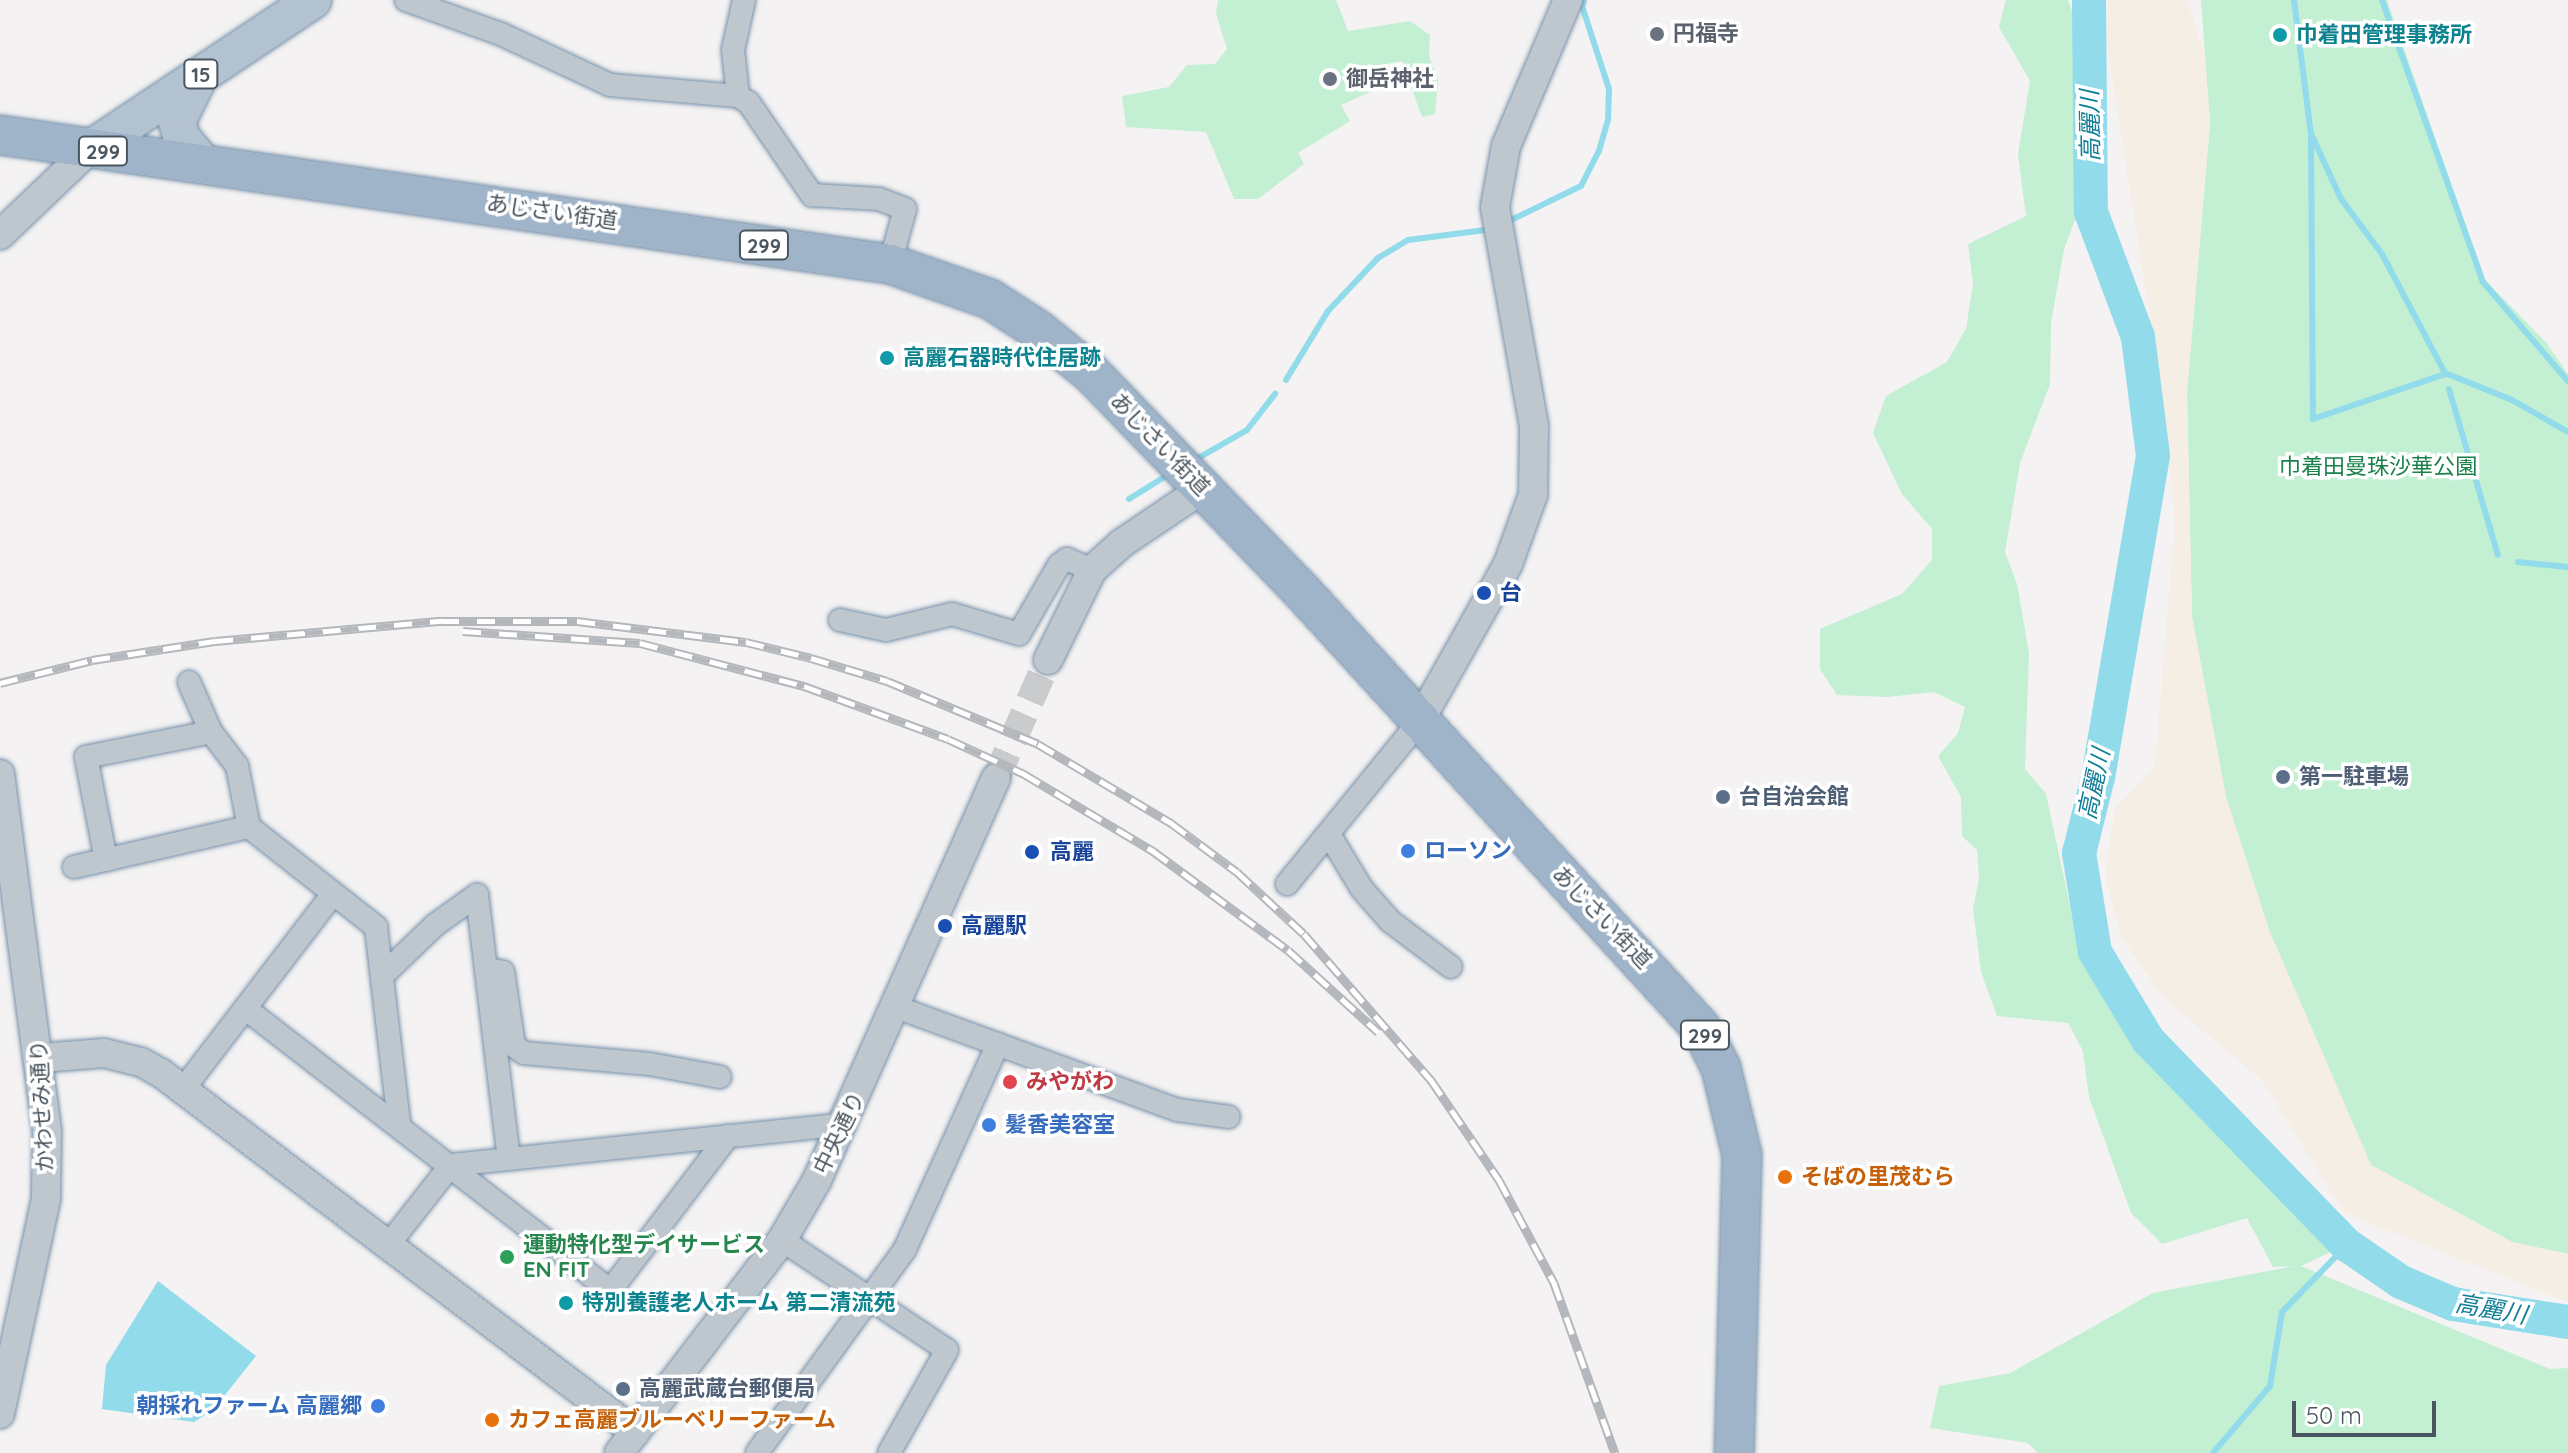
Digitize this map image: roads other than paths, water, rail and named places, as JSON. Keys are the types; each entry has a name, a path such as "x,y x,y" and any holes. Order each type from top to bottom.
{"highway":[{"name":"あじさい街道","path":"0,135 890,264 990,299 1038,330 1091,373 1204,488 1670,989 1701,1028 1721,1068 1742,1155 1734,1453"}],"main road":[{"name":"15","path":"90,149 313,0"},
{"path":"200,75 181,104 177,122 187,145 205,165"}],"street":[{"path":"406,0 501,34 610,85 738,96 749,103 812,195 879,199 905,209 890,264"},
{"path":"738,96 733,50 744,0"},
{"path":"1287,884 1330,836 1419,722 1508,564 1533,495 1534,426 1495,207 1506,146 1568,0"},
{"path":"0,235 90,149"},
{"path":"1048,660 1092,570 1122,543 1204,488"},
{"path":"840,620 886,630 952,614 1019,634 1059,565 1067,559 1092,570"},
{"path":"189,682 211,732 237,766 249,827 376,927 399,1124"},
{"path":"106,860 86,757 211,732"},
{"name":"中央通り","path":"627,1443 782,1240 845,1124 996,778"},
{"name":"かわせみ通り","path":"0,1414 4,1373 46,1199 41,1058 1,788"},
{"path":"74,867 249,827"},
{"path":"1330,836 1362,889 1390,921 1451,967"},
{"path":"184,1088 332,895"},
{"path":"383,975 435,925 477,895 509,1159"},
{"path":"486,969 503,972 514,1046 524,1053 650,1064 720,1077"},
{"path":"896,1007 1178,1110 1229,1117"},
{"path":"246,1009 613,1287 728,1136"},
{"path":"757,1453 905,1249 998,1044"},
{"path":"41,1058 81,1052 123,1056 184,1088 389,1244 627,1443"},
{"path":"389,1244 451,1165 845,1124"},
{"path":"782,1240 947,1350 889,1453"}],"water":[{"path":"158,1281 256,1356 213,1410 194,1422 102,1409 106,1365"}],"waterway":[{"path":"1509,221 1581,186 1599,151 1608,119 1609,89 1582,6 1584,0"},
{"name":"高麗川","path":"2089,0 2091,212 2138,337 2153,456 2098,777 2079,853 2095,952 2148,1040 2347,1245 2401,1282 2453,1304 2568,1322"},
{"path":"2294,0 2311,134 2341,199 2382,254 2445,373 2512,400 2568,432"},
{"path":"2382,0 2483,282 2568,381"},
{"path":"2311,137 2313,419 2445,374"},
{"path":"1286,380 1328,311 1378,258 1408,240 1485,230"},
{"path":"2449,389 2498,555"},
{"path":"1200,457 1247,430 1275,394"},
{"path":"1129,499 1166,476"},
{"path":"2518,562 2568,567"},
{"path":"2213,1453 2270,1386 2282,1312 2347,1245"}],"tunnel":[{"path":"996,778 1048,660"}],"railway":[{"path":"0,683 92,660 215,641 441,621 577,621 746,642 811,658 887,681 1038,744 1171,823 1237,872 1304,934 1431,1080 1499,1180 1554,1283 1615,1453"},
{"path":"463,631 640,643 804,686 948,739 1024,774 1153,851 1288,950 1378,1032"}],"place":[{"name":"円福寺","path":"1657,34"},
{"name":"巾着田管理事務所","path":"2280,35"},
{"name":"御岳神社","path":"1330,79"},
{"name":"高麗石器時代住居跡","path":"887,358"},
{"name":"台","path":"1484,593"},
{"name":"第一駐車場","path":"2283,777"},
{"name":"台自治会館","path":"1723,797"},
{"name":"ローソン","path":"1408,851"},
{"name":"高麗","path":"1032,852"},
{"name":"高麗駅","path":"945,926"},
{"name":"みやがわ","path":"1010,1082"},
{"name":"髪香美容室","path":"989,1125"},
{"name":"そばの里茂むら","path":"1785,1177"},
{"name":"運動特化型デイサービス EN FIT","path":"507,1257"},
{"name":"特別養護老人ホーム 第二清流苑","path":"566,1303"},
{"name":"高麗武蔵台郵便局","path":"623,1389"},
{"name":"朝採れファーム 高麗郷","path":"378,1406"},
{"name":"カフェ高麗ブルーベリーファーム","path":"492,1420"}],"park label":[{"name":"巾着田曼珠沙華公園","path":"2378,467"}]}
